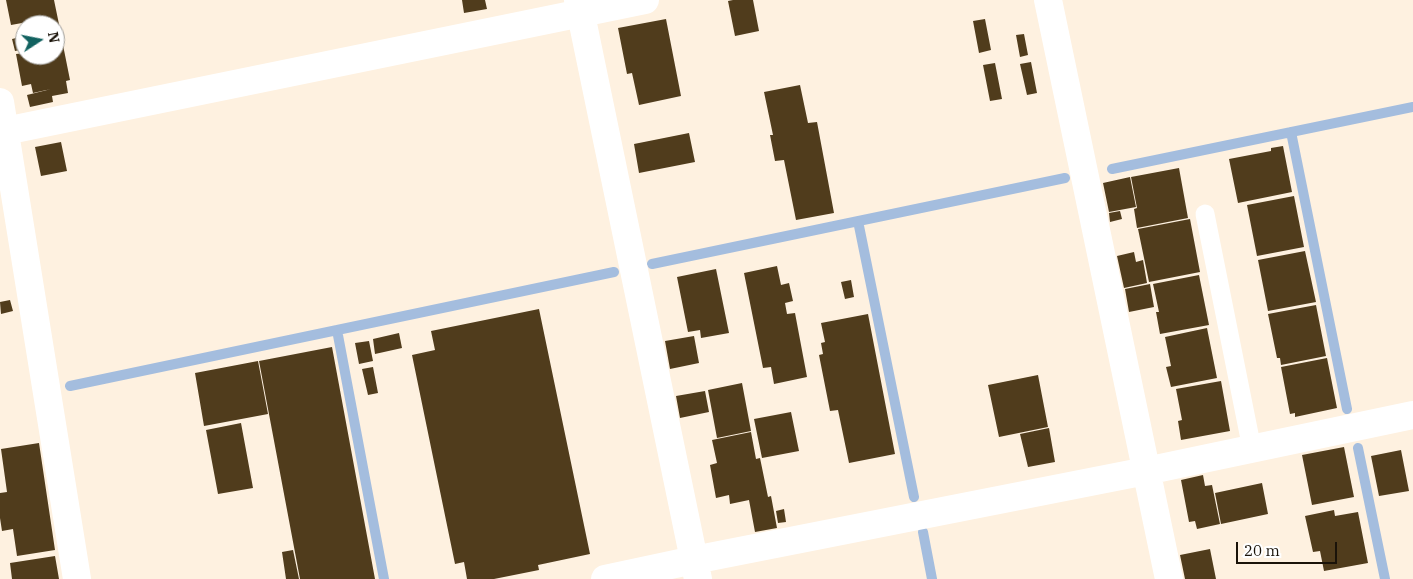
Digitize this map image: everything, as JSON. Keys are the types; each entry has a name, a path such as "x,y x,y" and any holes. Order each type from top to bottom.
{"street":[{"path":"2,131 580,7 645,0"},
{"path":"1048,0 1168,579"},
{"path":"580,7 696,569"},
{"path":"0,102 2,131 77,579"},
{"path":"604,579 696,569 1413,415"}],"lane":[{"path":"1205,214 1252,449"}],"building":[{"path":"6,0 54,0 57,15 15,15 15,24 11,25"},
{"path":"462,0 485,0 487,9 464,13"},
{"path":"753,0 759,31 735,36 728,1"},
{"path":"666,19 681,96 639,105 632,73 627,74 618,28"},
{"path":"985,19 991,50 979,53 973,21"},
{"path":"1024,34 1028,55 1020,57 1016,35"},
{"path":"15,38 15,51 12,39"},
{"path":"65,55 70,80 66,81 68,93 52,96 53,102 30,107 27,95 51,89 33,93 31,84 22,86 18,65 65,65"},
{"path":"1031,62 1037,93 1027,95 1020,64"},
{"path":"995,63 1002,99 990,101 983,65"},
{"path":"800,85 808,123 817,122 834,213 796,220 784,160 775,161 770,135 773,135 764,92"},
{"path":"689,133 695,162 639,173 634,144"},
{"path":"61,142 67,171 41,176 35,147"},
{"path":"1283,146 1292,192 1238,203 1229,159 1271,151 1271,148"},
{"path":"1179,168 1188,218 1137,228 1134,209 1137,208 1131,177"},
{"path":"1130,177 1136,207 1109,212 1103,183"},
{"path":"1294,196 1304,247 1257,256 1247,205"},
{"path":"1120,211 1122,219 1110,222 1109,213"},
{"path":"1190,219 1200,272 1149,282 1138,229"},
{"path":"1305,251 1316,302 1268,311 1258,260"},
{"path":"1134,252 1136,262 1143,260 1147,283 1124,288 1117,256"},
{"path":"777,266 781,285 789,283 793,301 785,303 787,314 795,313 807,377 774,384 771,367 763,368 744,273"},
{"path":"716,269 729,333 701,338 700,330 688,332 677,277"},
{"path":"1199,275 1209,325 1160,334 1156,312 1159,312 1153,284"},
{"path":"851,280 854,297 845,299 841,282"},
{"path":"1150,284 1154,307 1129,312 1125,289"},
{"path":"10,300 13,311 1,314 0,302"},
{"path":"1316,305 1326,356 1281,365 1280,358 1277,358 1268,314"},
{"path":"539,309 590,554 538,565 539,570 494,579 467,579 464,562 455,564 412,355 435,350 431,331"},
{"path":"868,314 895,454 849,463 838,410 830,411 819,355 823,354 821,343 825,342 821,323"},
{"path":"1207,328 1217,378 1171,387 1166,367 1171,366 1165,337"},
{"path":"399,333 402,348 375,354 373,339"},
{"path":"694,336 699,363 670,369 665,341"},
{"path":"369,341 373,361 359,364 355,343"},
{"path":"332,347 375,579 300,579 259,361"},
{"path":"1327,358 1337,408 1295,417 1295,413 1290,414 1281,367"},
{"path":"258,361 268,414 204,426 195,373"},
{"path":"373,367 378,393 368,395 362,369"},
{"path":"1038,375 1048,427 999,437 988,385"},
{"path":"1221,381 1230,431 1181,440 1178,421 1182,420 1176,389"},
{"path":"742,383 751,431 717,438 708,390"},
{"path":"705,391 709,412 680,418 676,396"},
{"path":"791,412 799,451 762,458 754,419"},
{"path":"241,423 253,488 218,494 206,430"},
{"path":"1049,428 1055,462 1028,467 1020,434"},
{"path":"751,432 756,459 760,458 768,497 771,496 777,528 755,532 749,500 730,504 729,495 716,498 710,465 717,463 712,440"},
{"path":"39,443 55,550 17,556 13,529 2,531 0,518 0,493 7,492 1,449"},
{"path":"1344,447 1354,497 1312,505 1302,455"},
{"path":"1401,450 1409,491 1379,496 1371,456"},
{"path":"1203,475 1205,486 1212,485 1220,524 1197,529 1195,521 1189,522 1181,480"},
{"path":"1262,483 1268,514 1221,524 1215,493"},
{"path":"784,509 786,522 778,523 776,511"},
{"path":"1334,510 1335,516 1358,512 1368,563 1324,571 1320,551 1313,552 1305,516"},
{"path":"1210,549 1216,579 1185,579 1180,555"},
{"path":"293,550 299,579 286,579 282,552"},
{"path":"55,556 59,579 12,579 10,563"}],"waterway":[{"path":"1112,169 1413,107"},
{"path":"1291,132 1347,409"},
{"path":"652,264 1065,178"},
{"path":"858,221 914,497"},
{"path":"70,386 614,272"},
{"path":"337,330 384,579"},
{"path":"1358,448 1385,579"},
{"path":"923,532 932,579"}]}
